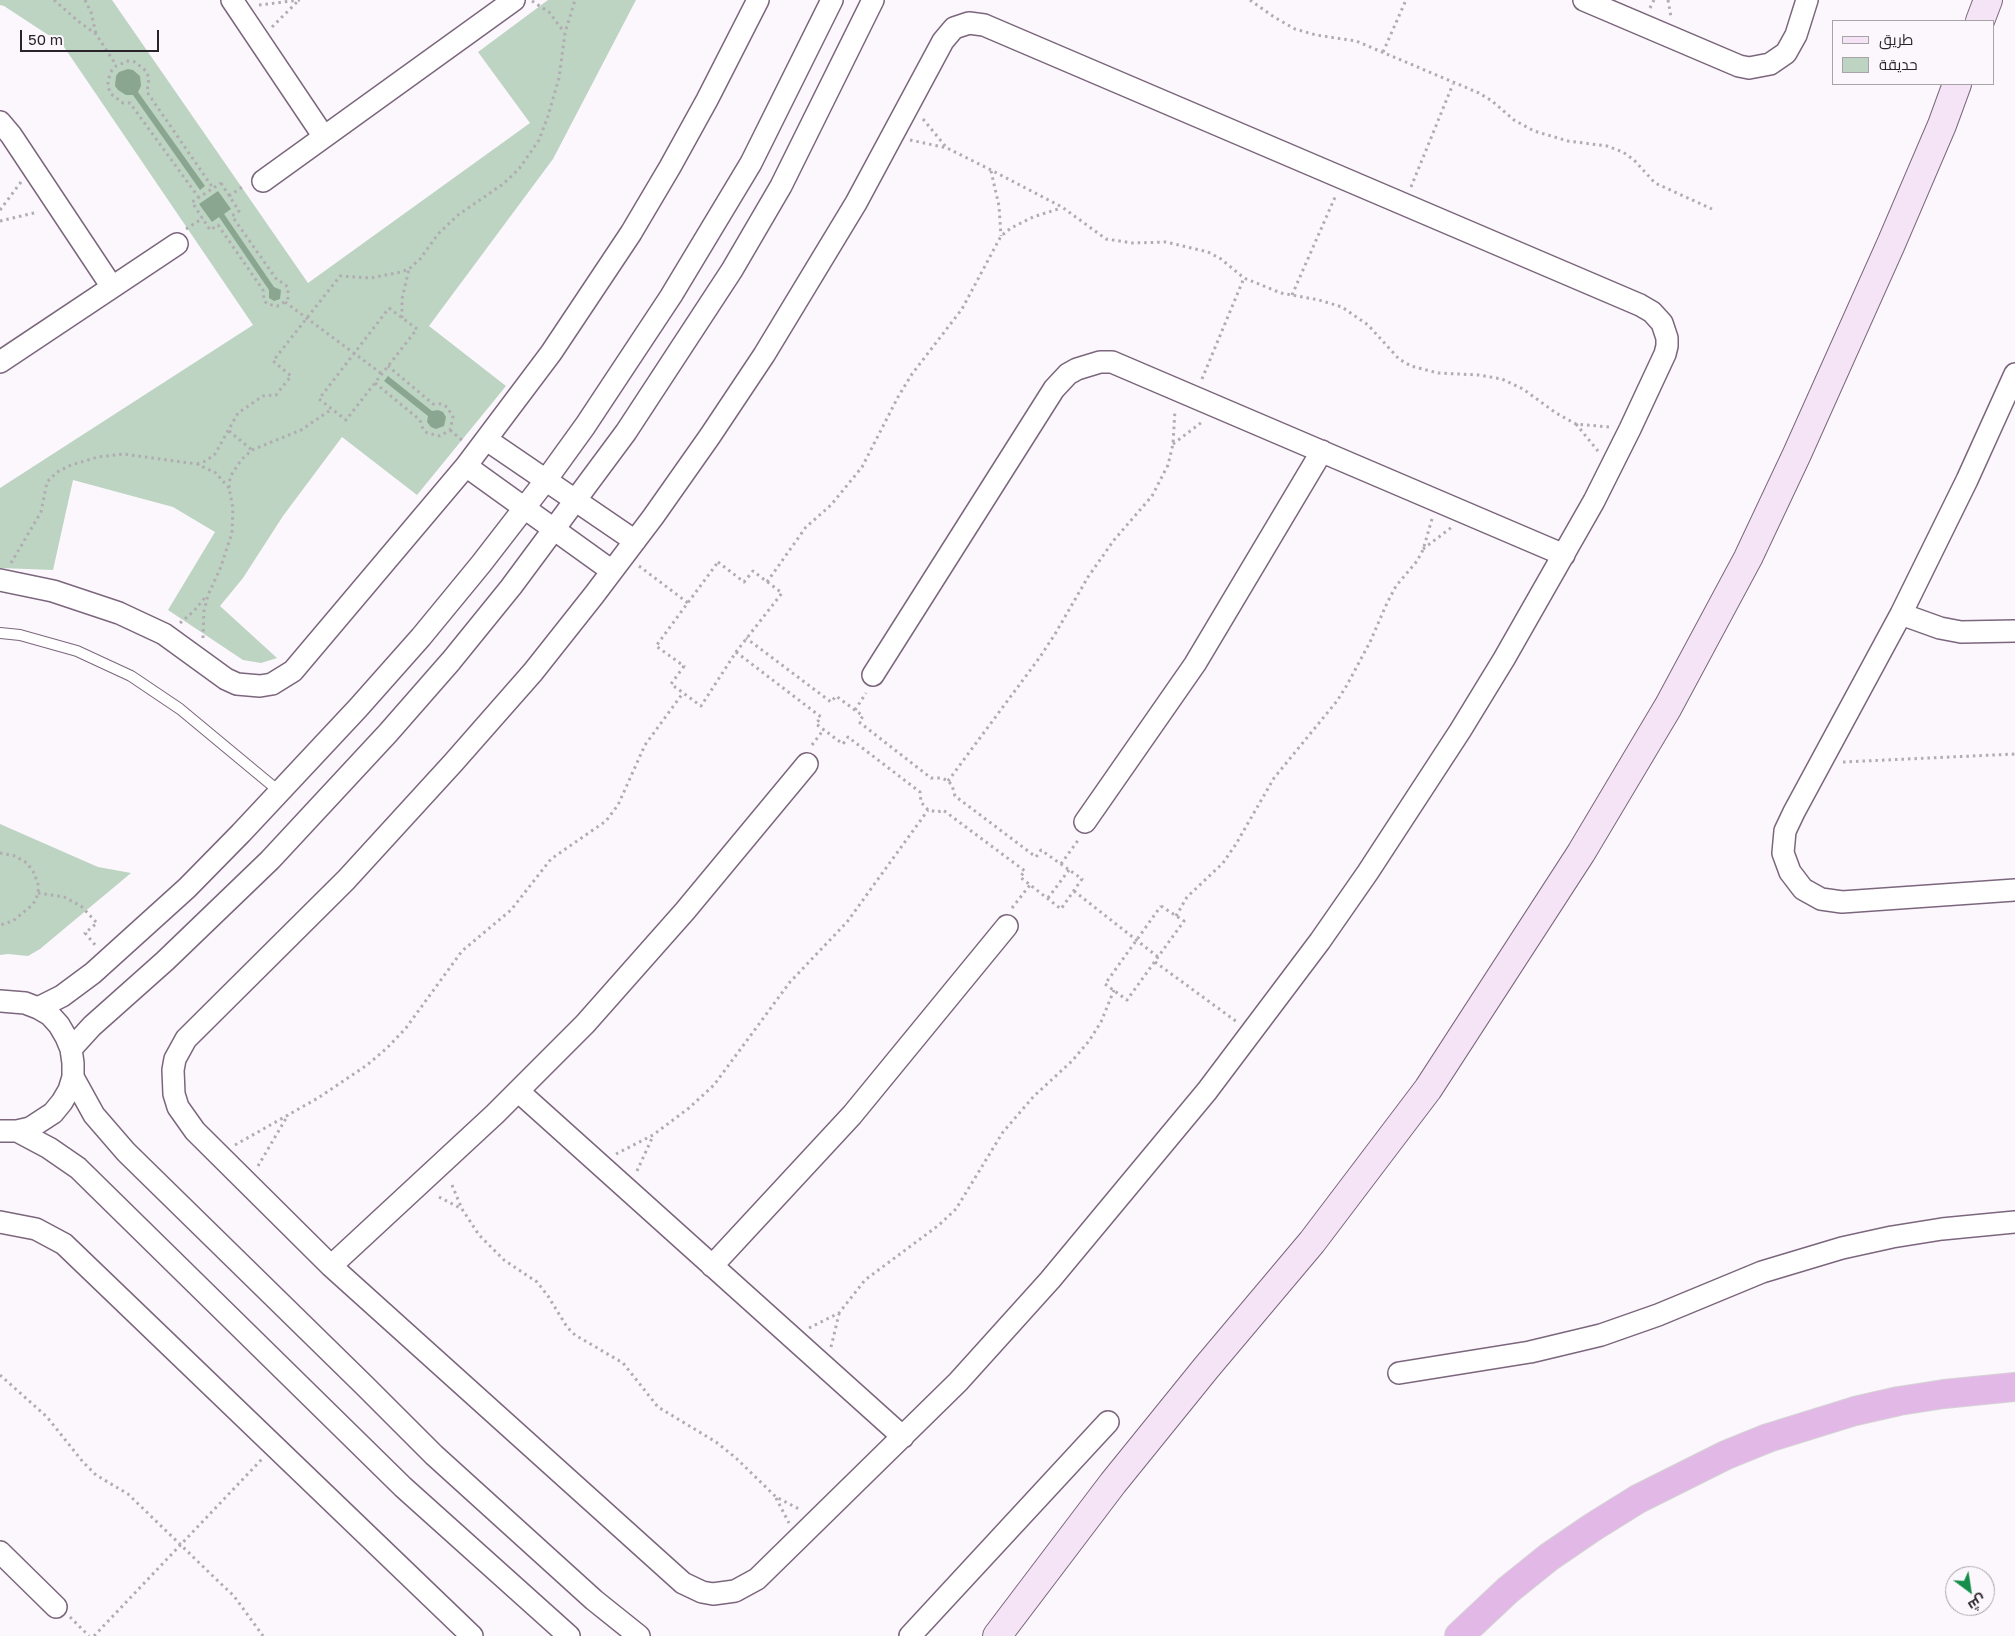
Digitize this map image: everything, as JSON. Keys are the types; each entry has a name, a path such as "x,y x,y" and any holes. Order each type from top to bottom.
{"highway":[{"path":"1459,1636 1508,1590 1550,1557 1593,1527 1638,1499 1710,1462 1768,1438 1855,1411 1899,1401 2002,1388 2015,1397"}],"main road":[{"path":"1980,20 1988,0"},
{"path":"996,1636 1136,1455 1312,1242 1428,1089 1581,853 1668,707 1748,558 1891,244 1942,125 1957,85"}],"street":[{"path":"263,181 514,0"},
{"path":"1,581 53,591 85,600 119,613 164,634 226,679 248,686 272,684 293,671 466,466 551,354 631,233 703,109 758,0"},
{"path":"38,1008 62,996 78,985 187,888 280,792 421,637 524,508 546,480 629,362 712,230 751,163 832,0"},
{"path":"71,1049 98,1020 214,916 324,803 451,661 555,530 680,352 747,245 782,186 873,0"},
{"path":"1584,0 1739,66 1749,68 1770,64 1786,52 1794,40 1806,0"},
{"path":"234,4 324,137"},
{"path":"977,23 1404,204 1640,305 1652,312 1662,323 1666,338 1665,354 1610,468 1564,555 1504,659 1415,802 1330,926 1252,1033 1148,1164 1050,1280 958,1382 756,1579 735,1591 712,1594 702,1592 683,1583 332,1266 219,1154 185,1118 174,1094 172,1070 175,1059 186,1039 346,880 453,764 533,672 624,556 710,436 764,354 811,279 893,136 948,34 962,24 977,23"},
{"path":"0,122 11,134 112,287"},
{"path":"0,362 177,244"},
{"path":"873,675 1054,388 1077,369 1088,364 1112,362 1564,555"},
{"path":"2015,374 1968,480 1901,614 1794,812 1785,831 1783,853 1790,872 1803,889 1821,899 1842,902 2015,890"},
{"path":"487,440 576,501 624,556"},
{"path":"1085,822 1194,664 1322,451"},
{"path":"466,466 555,530 624,556"},
{"path":"1901,614 1940,628 1961,632 2015,631"},
{"path":"332,1266 518,1092 585,1024 635,968 807,764"},
{"path":"712,1266 852,1115 1007,926"},
{"path":"0,1001 25,1003 50,1015 59,1025 71,1049 72,1077 62,1102 53,1113 30,1128 9,1131"},
{"path":"72,1077 94,1115 126,1152 434,1455 594,1600 639,1636"},
{"path":"518,1092 902,1436"},
{"path":"9,1131 50,1148 78,1168 403,1488 569,1636"},
{"path":"0,1222 36,1229 64,1244 472,1636"},
{"path":"1399,1373 1530,1352 1601,1335 1658,1315 1724,1286 1762,1272 1842,1248 1942,1229 2015,1222"},
{"path":"910,1636 1108,1422"},
{"path":"0,1552 56,1607"}],"lane":[{"path":"0,633 20,635 77,651 131,676 180,709 280,792"}],"path":[{"path":"54,0 96,34"},
{"path":"85,0 91,12 96,34 116,66"},
{"path":"530,0 549,12 565,33"},
{"path":"198,464 206,461 214,454 233,420 244,407 268,394 276,396 292,376 272,361 340,276 372,278 409,269 438,234 458,215 512,177 534,149 543,130 556,92 565,33 575,0"},
{"path":"1250,0 1295,29 1316,35 1356,40 1423,68 1453,84 1479,94 1514,120 1534,131 1568,141 1607,146 1623,152 1634,160 1654,183 1712,209"},
{"path":"1383,52 1406,0"},
{"path":"234,4 299,1"},
{"path":"259,40 299,1"},
{"path":"199,198 130,103 123,103 111,94 108,80 116,66 128,61 135,62 146,72 149,78 147,92 214,188"},
{"path":"1404,204 1453,84"},
{"path":"910,103 947,148"},
{"path":"893,136 947,148 1062,208 1106,238 1126,242 1166,242 1208,252 1221,259 1244,278 1292,295 1342,307 1368,325 1400,359 1411,366 1438,373 1479,375 1502,379 1523,389 1556,413 1576,424 1610,468"},
{"path":"0,210 32,167"},
{"path":"991,170 999,206 1001,236"},
{"path":"1292,295 1344,178"},
{"path":"221,184 239,211 232,216 277,280 288,288 288,298 285,302 277,306 268,304 264,300 263,290 218,225 210,230 192,202 214,188 221,184"},
{"path":"0,221 59,207"},
{"path":"766,582 806,527 831,505 862,467 898,397 912,374 962,310 1001,236 1011,228 1032,217 1062,208"},
{"path":"402,318 402,299 409,269"},
{"path":"948,781 1040,657 1088,576 1114,540 1152,496 1168,465 1186,394 1244,278"},
{"path":"285,302 382,374"},
{"path":"389,308 417,329 346,420 319,399 354,354 389,308"},
{"path":"375,383 420,420 427,433 440,436 450,430 453,417 447,407 441,404 432,404 388,366"},
{"path":"1173,444 1220,408"},
{"path":"204,663 202,632 204,611 208,595 220,569 232,533 233,508 230,478 232,472 252,450 301,430 332,409"},
{"path":"1576,424 1630,429"},
{"path":"228,431 252,450"},
{"path":"1,581 16,551 37,521 41,512 47,482 62,469 98,457 123,454 198,464 216,473 230,488"},
{"path":"1176,916 1187,897 1223,863 1274,778 1337,701 1358,667 1396,586 1417,561 1423,550 1437,501"},
{"path":"1423,550 1468,514"},
{"path":"624,556 688,603"},
{"path":"718,562 744,582 753,571 766,582 782,593 746,638 701,706 671,684 684,666 656,646 718,562"},
{"path":"164,634 194,611 208,595"},
{"path":"736,652 820,717 816,724 843,744 848,737 920,792 921,802 928,810 938,812 944,810 1025,870 1020,877 1062,908 1082,879 1041,850 1036,857 955,796 954,790 948,781 942,778 930,778 859,722 863,716 836,696 831,702 746,638"},
{"path":"219,1154 341,1083 386,1048 406,1028 462,951 512,910 551,859 606,821 618,805 644,745 683,693"},
{"path":"1820,764 2015,754"},
{"path":"598,1163 653,1135 689,1108 714,1085 790,982 847,922 928,810"},
{"path":"0,853 22,860 31,868 37,880 38,894 31,906 22,915 7,924 0,925"},
{"path":"1048,898 1069,870"},
{"path":"1074,891 1158,957"},
{"path":"38,894 64,897 81,906 97,923 85,933 108,960"},
{"path":"1162,906 1176,916 1184,921 1127,1000 1105,984 1162,906"},
{"path":"1154,962 1252,1033"},
{"path":"790,1336 839,1314 865,1280 939,1225 956,1209 1003,1132 1034,1096 1072,1061 1089,1041 1100,1022 1114,990"},
{"path":"248,1183 288,1115"},
{"path":"628,1191 653,1135"},
{"path":"452,1185 470,1222 490,1248 537,1282 567,1327 575,1335 623,1363 658,1407 716,1442 736,1458 776,1497 818,1520"},
{"path":"439,1197 462,1208"},
{"path":"825,1368 839,1314"},
{"path":"0,1375 47,1416 67,1444 96,1475 128,1494 234,1596 263,1636"},
{"path":"94,1636 274,1446"},
{"path":"776,1497 797,1540"}],"green space":[{"path":"0,0 112,0 308,283 530,123 478,52 548,0 636,0 553,159 429,326 506,386 417,495 342,437 283,516 243,578 220,606 277,658 261,663 243,660 168,610 215,532 173,507 73,480 53,570 0,568 0,488 253,325 62,44 0,5"},
{"path":"0,824 98,867 131,873 40,949 28,956 0,955"}],"shaded area":[{"path":"128,69 133,70 140,76 141,86 138,92 205,186 200,190 133,95 126,95 115,86 116,76 119,72"},
{"path":"218,191 231,209 224,214 274,287 281,290 280,299 274,301 269,298 269,290 219,217 212,222 199,204"},
{"path":"388,376 432,411 438,410 443,412 446,417 444,426 436,429 431,427 427,422 428,416 384,381"}]}
